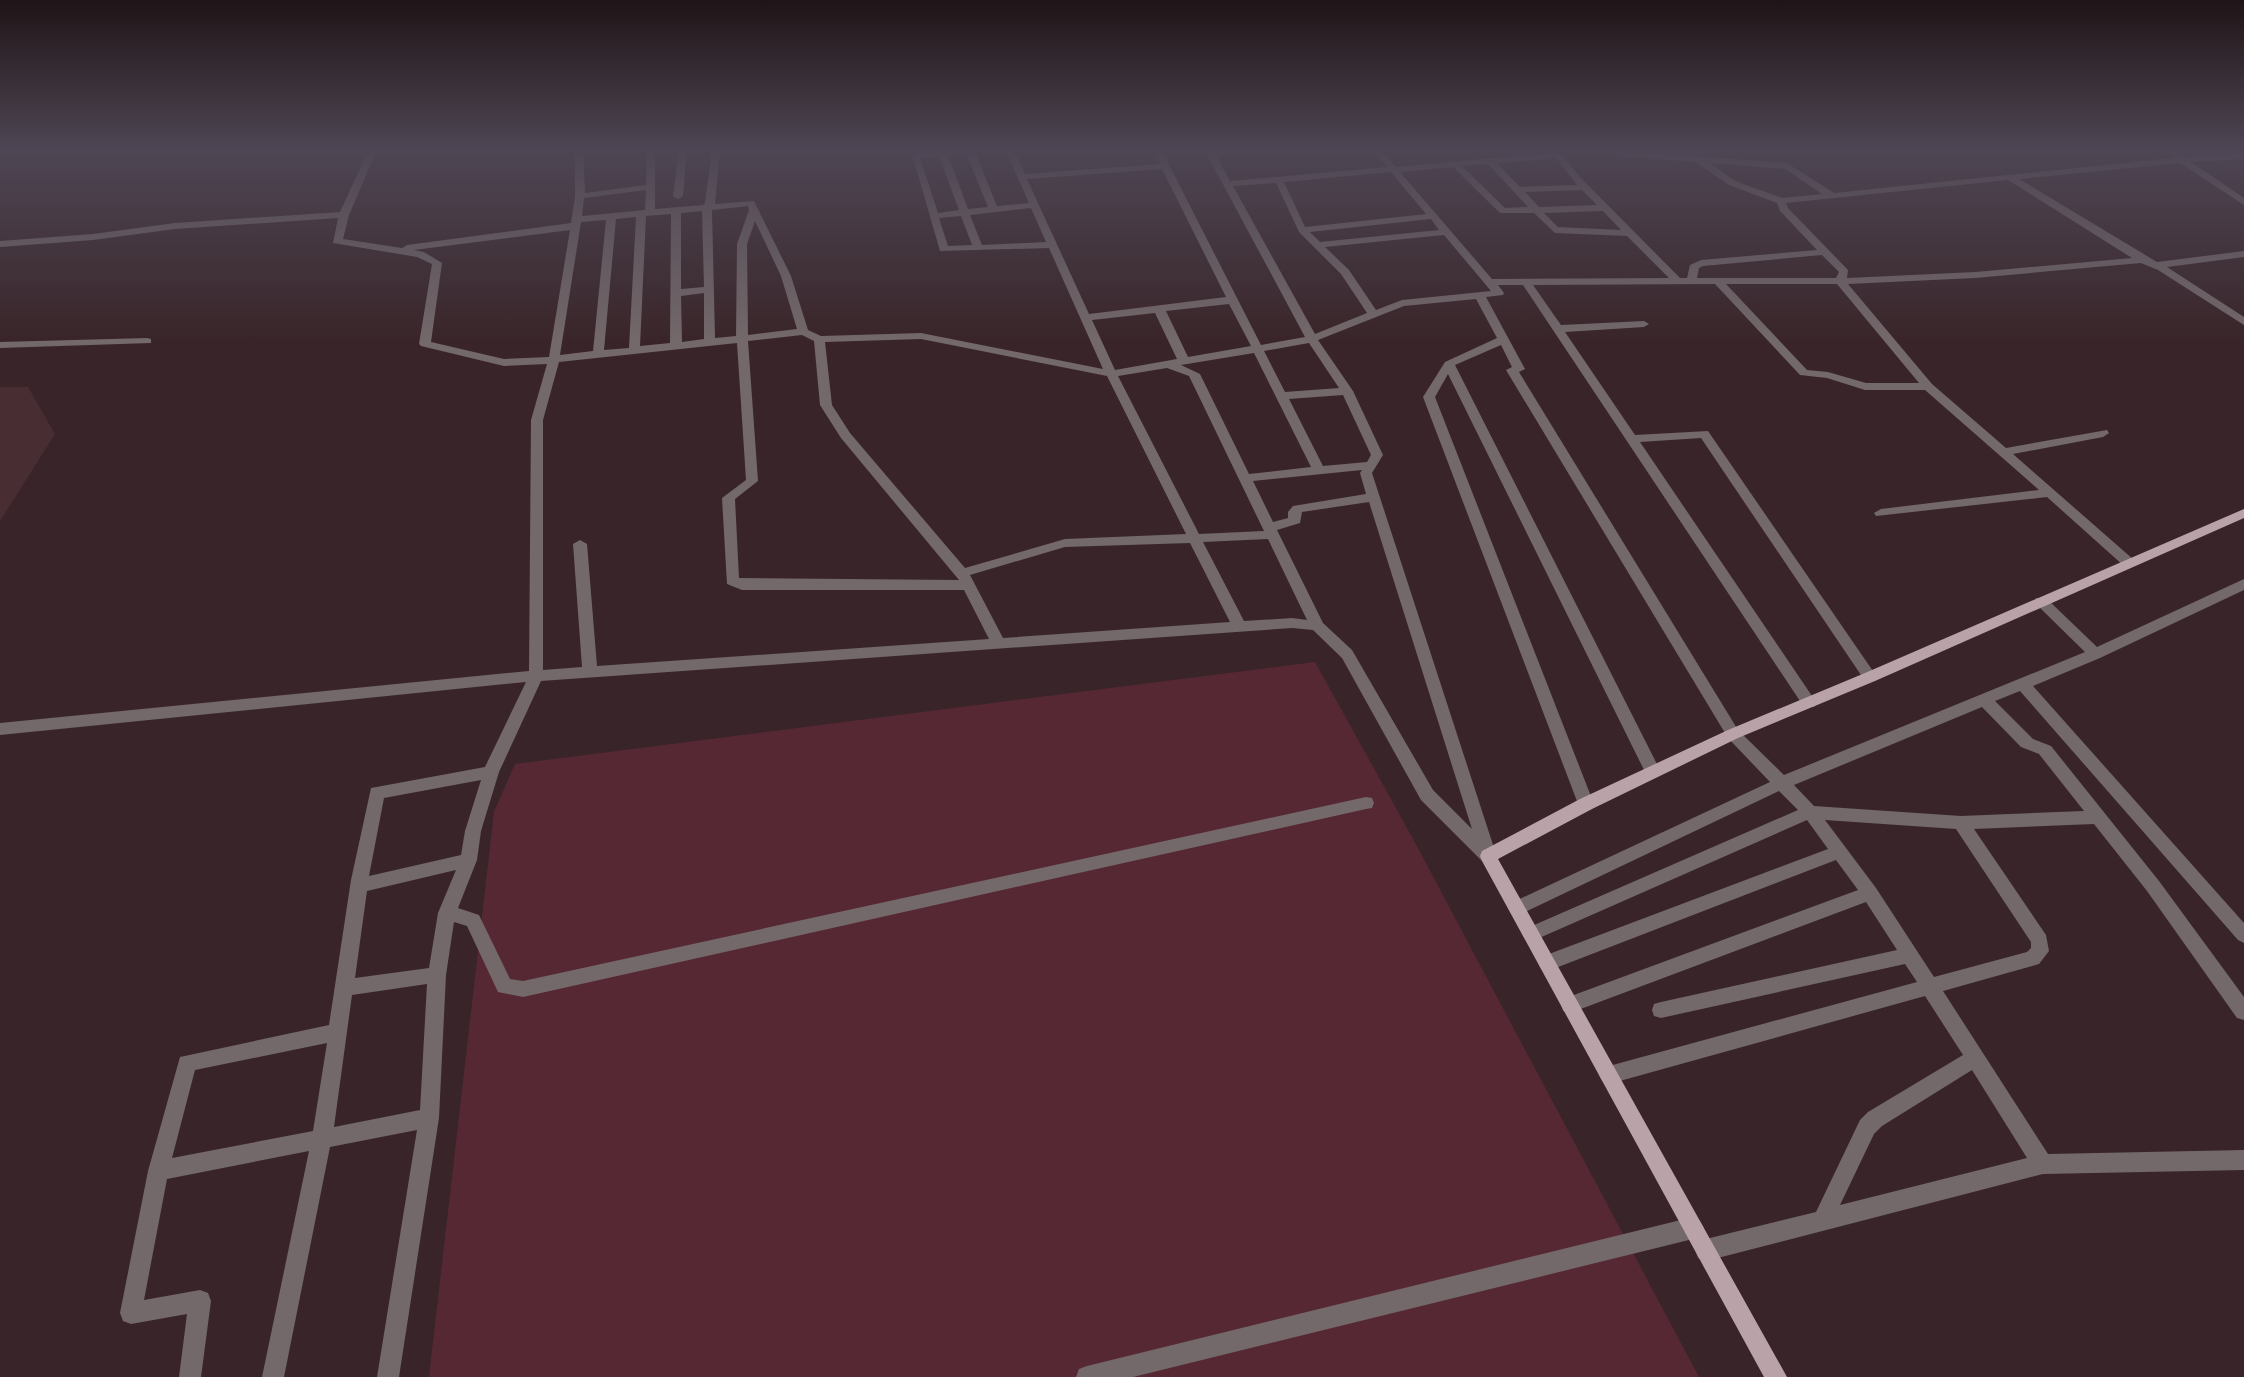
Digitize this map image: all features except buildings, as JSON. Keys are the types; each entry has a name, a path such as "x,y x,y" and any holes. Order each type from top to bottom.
{"main road":[{"path":"1776,1377 1488,856 1586,804 1733,734 1870,677 2244,513"}],"street":[{"path":"388,1377 429,1118 437,975 447,913 469,860 473,831 490,772 536,676 537,420 554,359 576,213"},
{"path":"389,250 644,213"},
{"path":"634,350 646,213"},
{"path":"676,213 676,345"},
{"path":"708,213 710,342"},
{"path":"753,213 742,244 742,338 752,481 728,498 732,581 742,585 966,579 1065,543 1194,539 1271,531 1295,520 1295,512 1298,509 1374,497"},
{"path":"756,213 786,276 803,332"},
{"path":"955,213 934,216 944,249 1053,245"},
{"path":"965,213 978,248"},
{"path":"1039,213 1111,374 1239,626"},
{"path":"1189,213 1318,469"},
{"path":"1243,213 1312,339 1347,390 1377,455 1366,473 1488,856"},
{"path":"1294,213 1302,230 1345,272 1373,314"},
{"path":"0,244 93,237 175,226 344,214 337,241 420,254 437,263 425,344 504,365 531,365 554,359 803,332 819,339 921,336 1111,374 1312,339 1402,303 1499,293 1432,213"},
{"path":"1538,213 1557,231 1631,233"},
{"path":"1611,213 1685,283"},
{"path":"1787,213 1844,272 1840,281"},
{"path":"2067,213 2144,261"},
{"path":"1302,230 1434,216"},
{"path":"598,354 610,217"},
{"path":"1316,245 1448,232"},
{"path":"1685,283 1694,267 1701,263 1825,252"},
{"path":"2158,265 2244,254"},
{"path":"1489,282 1840,281 1975,275 2130,260 2158,265 2244,322"},
{"path":"1717,281 1804,373 1828,375 1865,387 1928,386"},
{"path":"1840,281 1928,386 2129,563"},
{"path":"1526,282 1809,703"},
{"path":"676,293 709,289"},
{"path":"1479,294 1519,369 1512,370 1733,734 1809,812 1870,893 2043,1164"},
{"path":"1086,318 1232,300"},
{"path":"1159,309 1184,361"},
{"path":"1556,328 1644,324"},
{"path":"819,339 826,405 845,435 966,579 998,643"},
{"path":"1502,340 1449,364 1428,398 1586,804"},
{"path":"0,345 147,341"},
{"path":"1165,364 1194,374 1317,626 1347,654 1427,795 1488,856"},
{"path":"1449,364 1653,772"},
{"path":"1283,396 1347,390"},
{"path":"2003,452 2103,433"},
{"path":"1630,439 1704,434 1870,677"},
{"path":"1245,478 1371,465"},
{"path":"1881,513 2049,493"},
{"path":"580,544 590,672"},
{"path":"1517,908 1782,783 2096,654 2244,584"},
{"path":"2041,601 2096,654"},
{"path":"0,729 536,676 1292,622 1317,626"},
{"path":"2023,684 2244,934"},
{"path":"1985,700 2027,743 2045,750 2153,886 2244,1012"},
{"path":"273,1377 322,1138 359,886 377,793 490,772"},
{"path":"447,913 473,920 504,986 523,989 1366,803"},
{"path":"1531,934 1809,812 1961,824 2098,817"},
{"path":"1609,1075 1932,988 2033,958 2040,951 2040,940 1961,824"},
{"path":"1547,963 1839,852"},
{"path":"359,886 469,860"},
{"path":"1570,1005 1870,893"},
{"path":"1661,1010 1911,955"},
{"path":"344,988 437,975"},
{"path":"190,1377 200,1301 131,1313 158,1171 187,1063 338,1032"},
{"path":"1822,1221 1867,1127 1875,1119 1975,1058"},
{"path":"158,1171 429,1118"},
{"path":"1706,1250 2043,1164 2244,1160"},
{"path":"1087,1377 1693,1228"}],"shaded area":[{"path":"0,387 28,387 55,434 0,521"},
{"path":"1315,662 1412,837 1699,1377 429,1377 494,812 515,764"}]}
